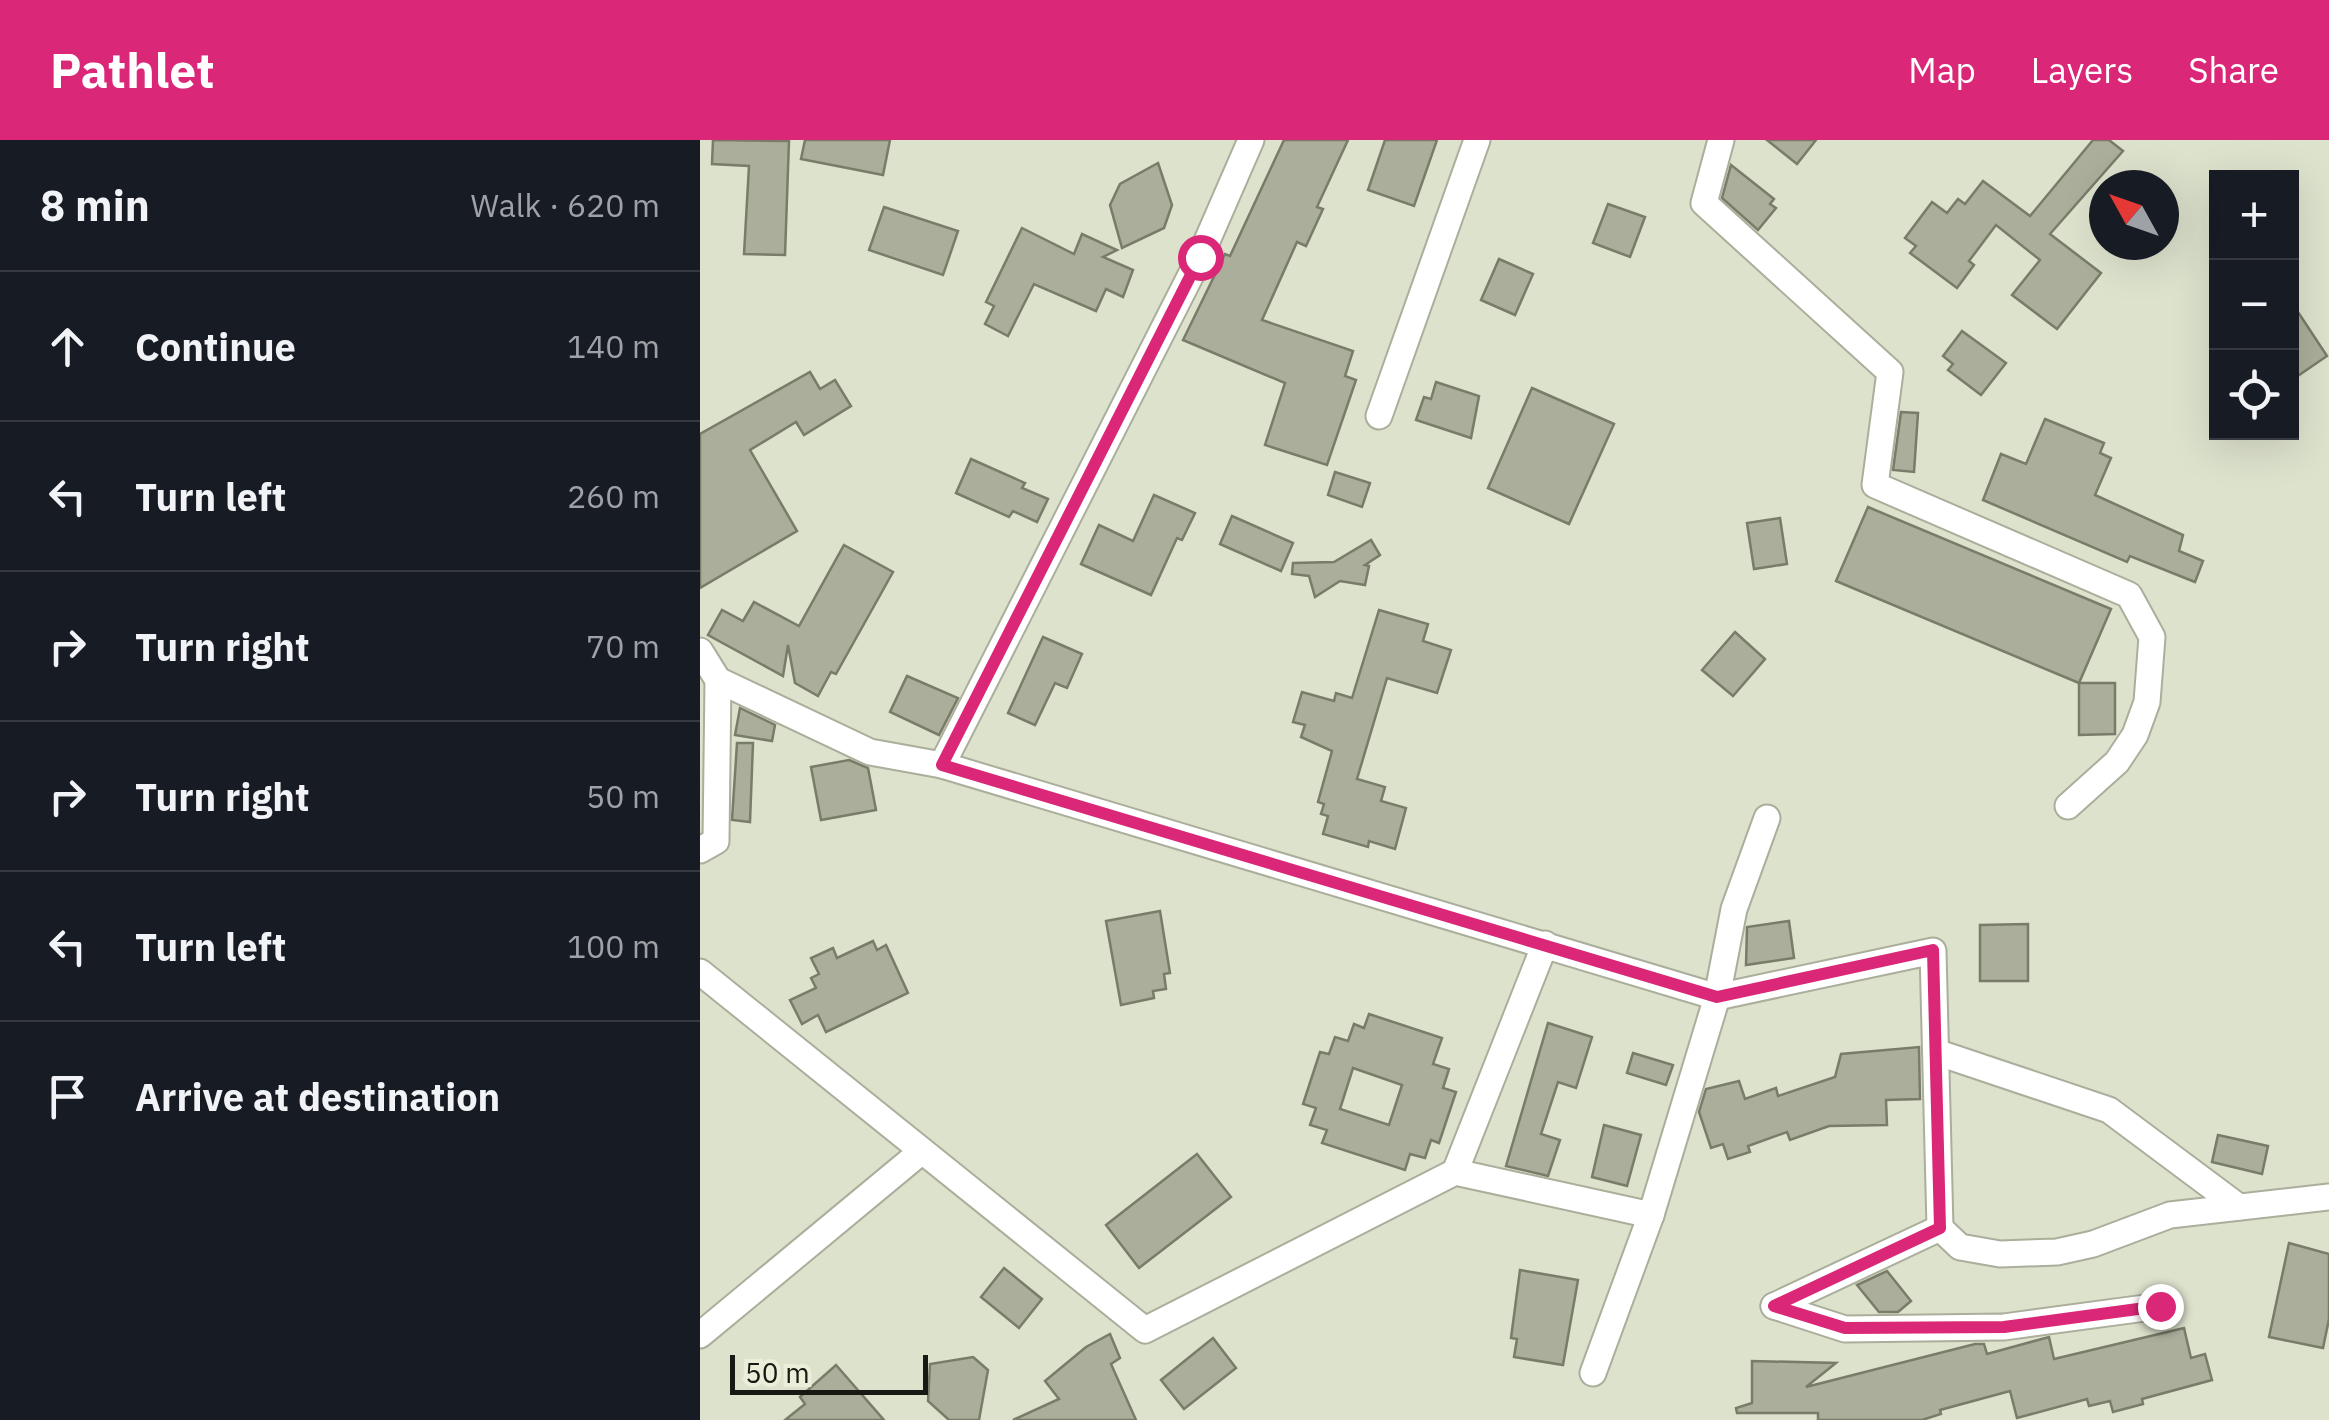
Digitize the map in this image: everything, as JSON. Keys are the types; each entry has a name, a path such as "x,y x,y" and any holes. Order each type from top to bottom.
{"street":[{"path":"942,765 1200,257 1251,140"},
{"path":"1379,416 1477,140"},
{"path":"1721,140 1704,203 1890,372 1875,485 2129,595 2152,637 2147,702 2135,735 2116,762 2068,806"},
{"path":"700,651 718,680 716,842 700,850"},
{"path":"718,680 870,752 942,765 1717,997 1933,950 1940,1228 1960,1247 2000,1254 2058,1252 2094,1244 2170,1215 2329,1197"},
{"path":"1593,1373 1651,1215 1717,997 1734,909 1767,818"},
{"path":"1455,1172 1545,944"},
{"path":"700,972 1145,1330 1455,1172 1651,1215"},
{"path":"1936,1052 2108,1110 2239,1207"},
{"path":"700,1334 922,1151"},
{"path":"1940,1228 1774,1306 1845,1328 2004,1327 2160,1306"}],"building":[{"path":"713,140 789,141 785,255 744,254 749,166 712,164"},
{"path":"805,140 890,140 883,175 801,159"},
{"path":"1284,140 1348,140 1317,207 1323,209 1306,246 1297,242 1262,320 1353,351 1345,376 1356,380 1327,465 1265,445 1285,383 1183,340 1225,254 1230,256"},
{"path":"1385,140 1437,140 1414,206 1368,190"},
{"path":"1767,140 1816,140 1797,164"},
{"path":"2093,140 2109,140 2123,151 2106,170 2089,170 2089,190 2050,234 2101,273 2057,329 2012,295 2040,260 1996,225 1969,261 1974,265 1957,288 1910,253 1916,246 1905,238 1932,202 1947,213 1958,199 1965,204 1983,181 2030,216"},
{"path":"1158,163 1172,205 1164,228 1122,248 1110,205 1120,184"},
{"path":"1731,165 1774,199 1770,204 1776,208 1758,230 1722,198"},
{"path":"1608,204 1645,217 1630,257 1593,243"},
{"path":"884,207 958,231 943,275 869,250"},
{"path":"1022,228 1074,254 1082,234 1117,250 1103,257 1133,270 1123,297 1106,289 1096,311 1034,284 1008,336 985,324 994,306 986,302"},
{"path":"1499,259 1533,274 1515,315 1481,300"},
{"path":"2299,314 2327,356 2299,375"},
{"path":"1962,331 2006,363 1981,395 1948,370 1953,364 1943,356"},
{"path":"810,372 820,389 835,380 851,406 804,435 796,422 750,450 797,531 700,588 700,434"},
{"path":"1436,382 1479,396 1471,438 1416,420 1424,397 1431,399"},
{"path":"1532,388 1614,424 1569,524 1488,488"},
{"path":"1901,412 1918,413 1914,472 1893,470"},
{"path":"2045,419 2104,443 2100,453 2111,458 2095,495 2183,535 2179,551 2203,561 2195,582 2130,556 2127,562 1983,500 2001,454 2026,464"},
{"path":"971,459 1025,483 1022,488 1048,499 1037,522 1013,511 1009,517 956,493"},
{"path":"1335,472 1370,483 1362,507 1328,495"},
{"path":"1154,495 1195,513 1182,540 1177,538 1151,595 1081,564 1099,525 1133,541"},
{"path":"1868,507 2111,609 2079,683 1836,581"},
{"path":"1232,516 1293,543 1281,571 1220,544"},
{"path":"1780,518 1787,564 1754,569 1747,523"},
{"path":"1371,540 1380,555 1365,565 1369,566 1365,585 1340,581 1315,597 1309,576 1292,574 1293,563 1334,562"},
{"path":"844,545 893,572 836,674 831,672 818,696 795,683 788,645 783,676 708,635 722,610 743,621 754,602 799,626"},
{"path":"1379,610 1428,624 1423,641 1451,650 1437,693 1387,678 1357,779 1385,787 1381,801 1406,808 1395,849 1369,841 1368,847 1323,834 1328,816 1321,814 1324,804 1318,802 1332,751 1301,737 1305,725 1293,722 1302,692 1334,701 1336,693 1352,698"},
{"path":"1735,632 1765,659 1733,696 1702,670"},
{"path":"1043,637 1082,654 1067,688 1055,683 1035,725 1008,713"},
{"path":"907,676 958,698 939,735 890,712"},
{"path":"2079,683 2115,683 2115,734 2079,735"},
{"path":"740,708 775,725 772,741 735,735"},
{"path":"737,743 753,743 750,822 732,820"},
{"path":"849,760 868,768 876,810 821,820 811,767"},
{"path":"1160,911 1170,973 1164,974 1166,989 1153,991 1154,998 1121,1005 1106,921"},
{"path":"1789,921 1794,958 1746,965 1747,927"},
{"path":"2028,924 2028,981 1980,981 1980,925"},
{"path":"873,941 877,950 886,945 908,993 826,1032 818,1015 802,1024 790,1000 816,988 811,978 819,974 811,958 833,948 837,958"},
{"path":"1369,1014 1442,1038 1433,1064 1449,1069 1443,1088 1456,1092 1439,1143 1431,1140 1425,1158 1410,1154 1405,1170 1322,1143 1327,1130 1310,1125 1316,1108 1303,1104 1320,1052 1329,1054 1335,1037 1348,1041 1354,1024 1364,1028","holes":["1353,1068 1402,1085 1389,1125 1340,1109"]},
{"path":"1548,1023 1592,1037 1576,1088 1558,1082 1541,1134 1560,1140 1548,1176 1506,1166"},
{"path":"1919,1047 1920,1099 1886,1100 1887,1125 1829,1126 1790,1140 1787,1132 1748,1146 1750,1152 1728,1159 1723,1144 1711,1148 1699,1112 1706,1089 1739,1081 1745,1099 1776,1088 1778,1096 1835,1077 1841,1054"},
{"path":"1633,1053 1673,1065 1666,1085 1627,1073"},
{"path":"1604,1125 1641,1135 1627,1186 1592,1177"},
{"path":"2218,1135 2268,1146 2262,1174 2212,1162"},
{"path":"1197,1154 1231,1197 1139,1268 1106,1225"},
{"path":"2289,1243 2329,1254 2329,1319 2323,1348 2269,1337"},
{"path":"1004,1268 1042,1299 1019,1328 981,1297"},
{"path":"1520,1270 1578,1280 1563,1365 1514,1357 1517,1339 1511,1338"},
{"path":"1887,1271 1911,1301 1898,1312 1879,1312 1857,1285"},
{"path":"2184,1328 2191,1358 2205,1354 2212,1380 2142,1399 2143,1404 2113,1412 2110,1401 2089,1406 2087,1399 2017,1418 2010,1391 1940,1410 1941,1414 1922,1420 1818,1420 1818,1413 1737,1413 1736,1408 1752,1403 1752,1361 1836,1363 1806,1387 1975,1344 1984,1344 1987,1354 2049,1337 2054,1359"},
{"path":"1110,1334 1120,1358 1111,1364 1136,1420 1013,1420 1059,1399 1045,1381 1086,1347"},
{"path":"1213,1338 1236,1368 1184,1409 1161,1380"},
{"path":"973,1357 988,1370 979,1420 949,1420 928,1401 930,1364"},
{"path":"836,1365 884,1420 785,1420 805,1404 800,1397"}],"route":[{"path":"1200,257 942,765 1717,997 1933,950 1940,1228 1774,1306 1845,1328 2004,1327 2160,1306"}]}
